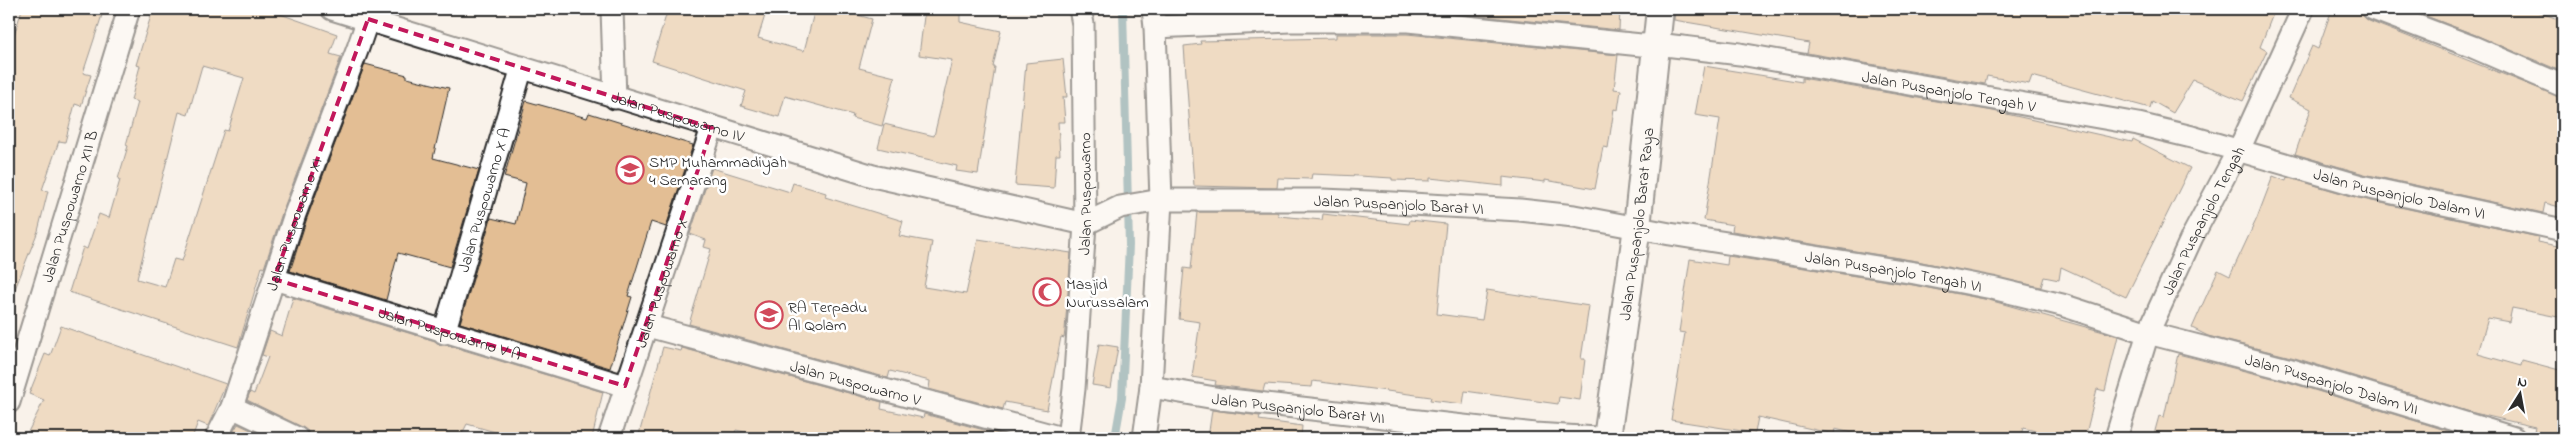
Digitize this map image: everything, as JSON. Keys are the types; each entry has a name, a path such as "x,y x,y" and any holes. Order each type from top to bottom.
{"street":[{"name":"Jalan Puspowarno XII B","path":"9,402 129,9"},
{"name":"Jalan Puspowarno IV","path":"332,9 368,14 522,68 615,98 873,176 1085,224"},
{"path":"612,9 615,98"},
{"name":"Jalan Puspowarno","path":"1068,438 1074,389 1085,224 1083,34 1080,9"},
{"name":"Jalan Puspanjolo Barat Raya","path":"1607,438 1637,227 1660,9"},
{"name":"Jalan Puspanjolo Tengah","path":"2116,438 2148,333 2192,237 2238,151 2303,9"},
{"path":"2373,9 2474,47 2563,86"},
{"name":"Jalan Puspowarno XI","path":"216,438 232,408 295,214 368,14"},
{"path":"1144,438 1151,387 1154,18"},
{"name":"Jalan Puspanjolo Tengah V","path":"1154,18 1271,21 1408,21 1641,45 1657,44 1740,54 2071,111 2183,135 2238,151"},
{"name":"Jalan Puspowarno X A","path":"444,333 522,68"},
{"name":"Jalan Puspowarno X","path":"609,438 625,386 648,326 712,128"},
{"name":"Jalan Puspanjolo Dalam VI","path":"2238,151 2361,186 2563,230"},
{"name":"Jalan Puspanjolo Barat VI","path":"1085,224 1120,207 1154,201 1323,200 1520,210 1637,227"},
{"name":"Jalan Puspanjolo Tengah VI","path":"1637,227 1963,282 2062,305 2148,333"},
{"name":"Jalan Puspowarno V A","path":"274,279 444,333 625,386"},
{"name":"Jalan Puspowarno V","path":"648,326 1062,438"},
{"name":"Jalan Puspanjolo Dalam VII","path":"2148,333 2282,368 2514,438"},
{"name":"Jalan Puspanjolo Barat VII","path":"1151,387 1221,399 1597,438"},
{"path":"232,408 297,438"}],"highlighted area":[{"path":"368,19 712,128 625,386 274,279"}],"building":[{"path":"22,9 104,9 83,73 91,75 81,106 75,104 65,142 59,141 42,190 48,191 38,231 11,299 9,299 9,52"},
{"path":"153,9 266,9 337,34 330,54 341,57 283,210 264,268 262,267 238,347 69,292 83,247 87,249 99,214 109,218 138,102 131,100 140,66 136,65","holes":["202,66 244,78 228,131 224,130 182,261 174,259 165,287 137,279 179,112 188,115"]},
{"path":"668,9 767,9 758,38 804,51 815,9 835,9 872,19 859,68 895,77 882,126 852,118 853,115 785,96 779,117 741,106 746,91 652,61"},
{"path":"925,9 960,9 960,22 1001,31 993,67 995,67 978,174 956,171 957,166 878,148 884,124 934,136 952,60 919,55"},
{"path":"1411,9 1620,9 1619,30"},
{"path":"1675,9 2275,9 2260,47 2267,51 2243,101 2193,80 2173,113 2152,101 2150,108 2032,76 2029,84 1987,76 1985,84 1807,53 1809,43 1674,20"},
{"path":"2332,9 2361,9 2363,16 2369,21 2563,98 2563,208 2545,203 2543,213 2364,174 2295,154 2311,109 2289,98 2312,46 2318,49"},
{"path":"2408,9 2531,9 2563,21 2563,72 2478,36"},
{"path":"1336,34 1407,34 1618,55 1614,89 1621,90 1618,110 1614,109 1608,148 1603,147 1595,189 1545,180 1545,182 1503,177 1503,186 1430,178 1430,181 1392,180 1392,178 1312,174 1311,179 1278,178 1277,188 1194,186 1184,46 1201,44 1200,41 1336,38"},
{"path":"1063,59 1067,97 1063,97 1065,122 1058,122 1060,155 1056,155 1054,188 1015,185 1026,63"},
{"path":"365,64 407,75 407,78 449,88 433,158 479,170 450,267 398,253 386,300 290,271 307,218"},
{"path":"1704,66 1802,82 1802,78 1993,111 2132,142 2133,139 2190,168 2126,297 2061,267 2059,280 2044,277 2041,287 1917,261 1732,231 1733,225 1704,220 1720,119 1695,115"},
{"path":"526,101 587,118 589,113 693,145 666,227 651,222 628,296 632,297 610,368 460,323 491,218 516,224 526,183 504,177"},
{"path":"712,168 790,192 793,183 826,193 825,197 903,221 899,236 932,242 924,287 966,294 978,239 1071,253 1064,338 1061,337 1047,410 1005,402 1003,409 929,389 930,381 890,371 888,378 689,324 711,249 704,247 706,240 690,234"},
{"path":"2273,176 2286,181 2287,177 2358,198 2538,237 2537,242 2563,247 2563,318 2512,308 2509,322 2488,318 2478,354 2521,366 2522,360 2563,371 2563,438 2534,431 2535,427 2470,412 2295,358 2208,336 2192,328 2218,270 2230,276 2257,218"},
{"path":"1197,212 1277,212 1279,216 1322,220 1323,214 1409,224 1410,220 1446,224 1437,314 1482,320 1487,290 1589,306 1581,359 1585,359 1580,400 1559,397 1558,404 1465,391 1463,404 1430,400 1431,397 1313,381 1312,387 1265,384 1263,391 1215,385 1216,381 1192,377 1200,322 1179,319 1184,268 1191,269"},
{"path":"1728,256 1913,285 1989,300 2118,336 2105,391 2097,389 2085,438 2064,438 2023,428 2020,438 1873,438 1835,429 1834,434 1758,417 1755,433 1671,420 1685,333 1679,332 1690,259 1727,265"},
{"path":"293,298 435,341 440,345 447,345 603,392 592,438 501,438 502,434 467,424 460,438 309,438 308,431 302,427 247,400 250,392 254,394 268,357 262,355 270,331 282,336"},
{"path":"61,326 226,384 208,426 198,422 192,438 25,438 44,400 29,394 45,354 50,356"},
{"path":"1099,344 1118,347 1111,388 1092,385"},
{"path":"663,347 681,351 682,348 882,402 881,409 923,418 924,414 999,434 999,438 769,438 736,430 733,438 638,438"},
{"path":"2178,354 2288,382 2465,436 2465,438 2153,438 2159,416 2164,417"},
{"path":"1212,410 1260,416 1259,420 1302,426 1301,438 1208,438"},
{"path":"238,424 268,438 243,438 232,434"}],"waterway":[{"path":"1115,438 1122,398 1129,245 1123,9"}],"place":[{"name":"SMP Muhammadiyah 4 Semarang","path":"630,170"},
{"name":"Masjid Nurussalam","path":"1047,292"},
{"name":"RA Terpadu Al Qolam","path":"769,315"}]}
